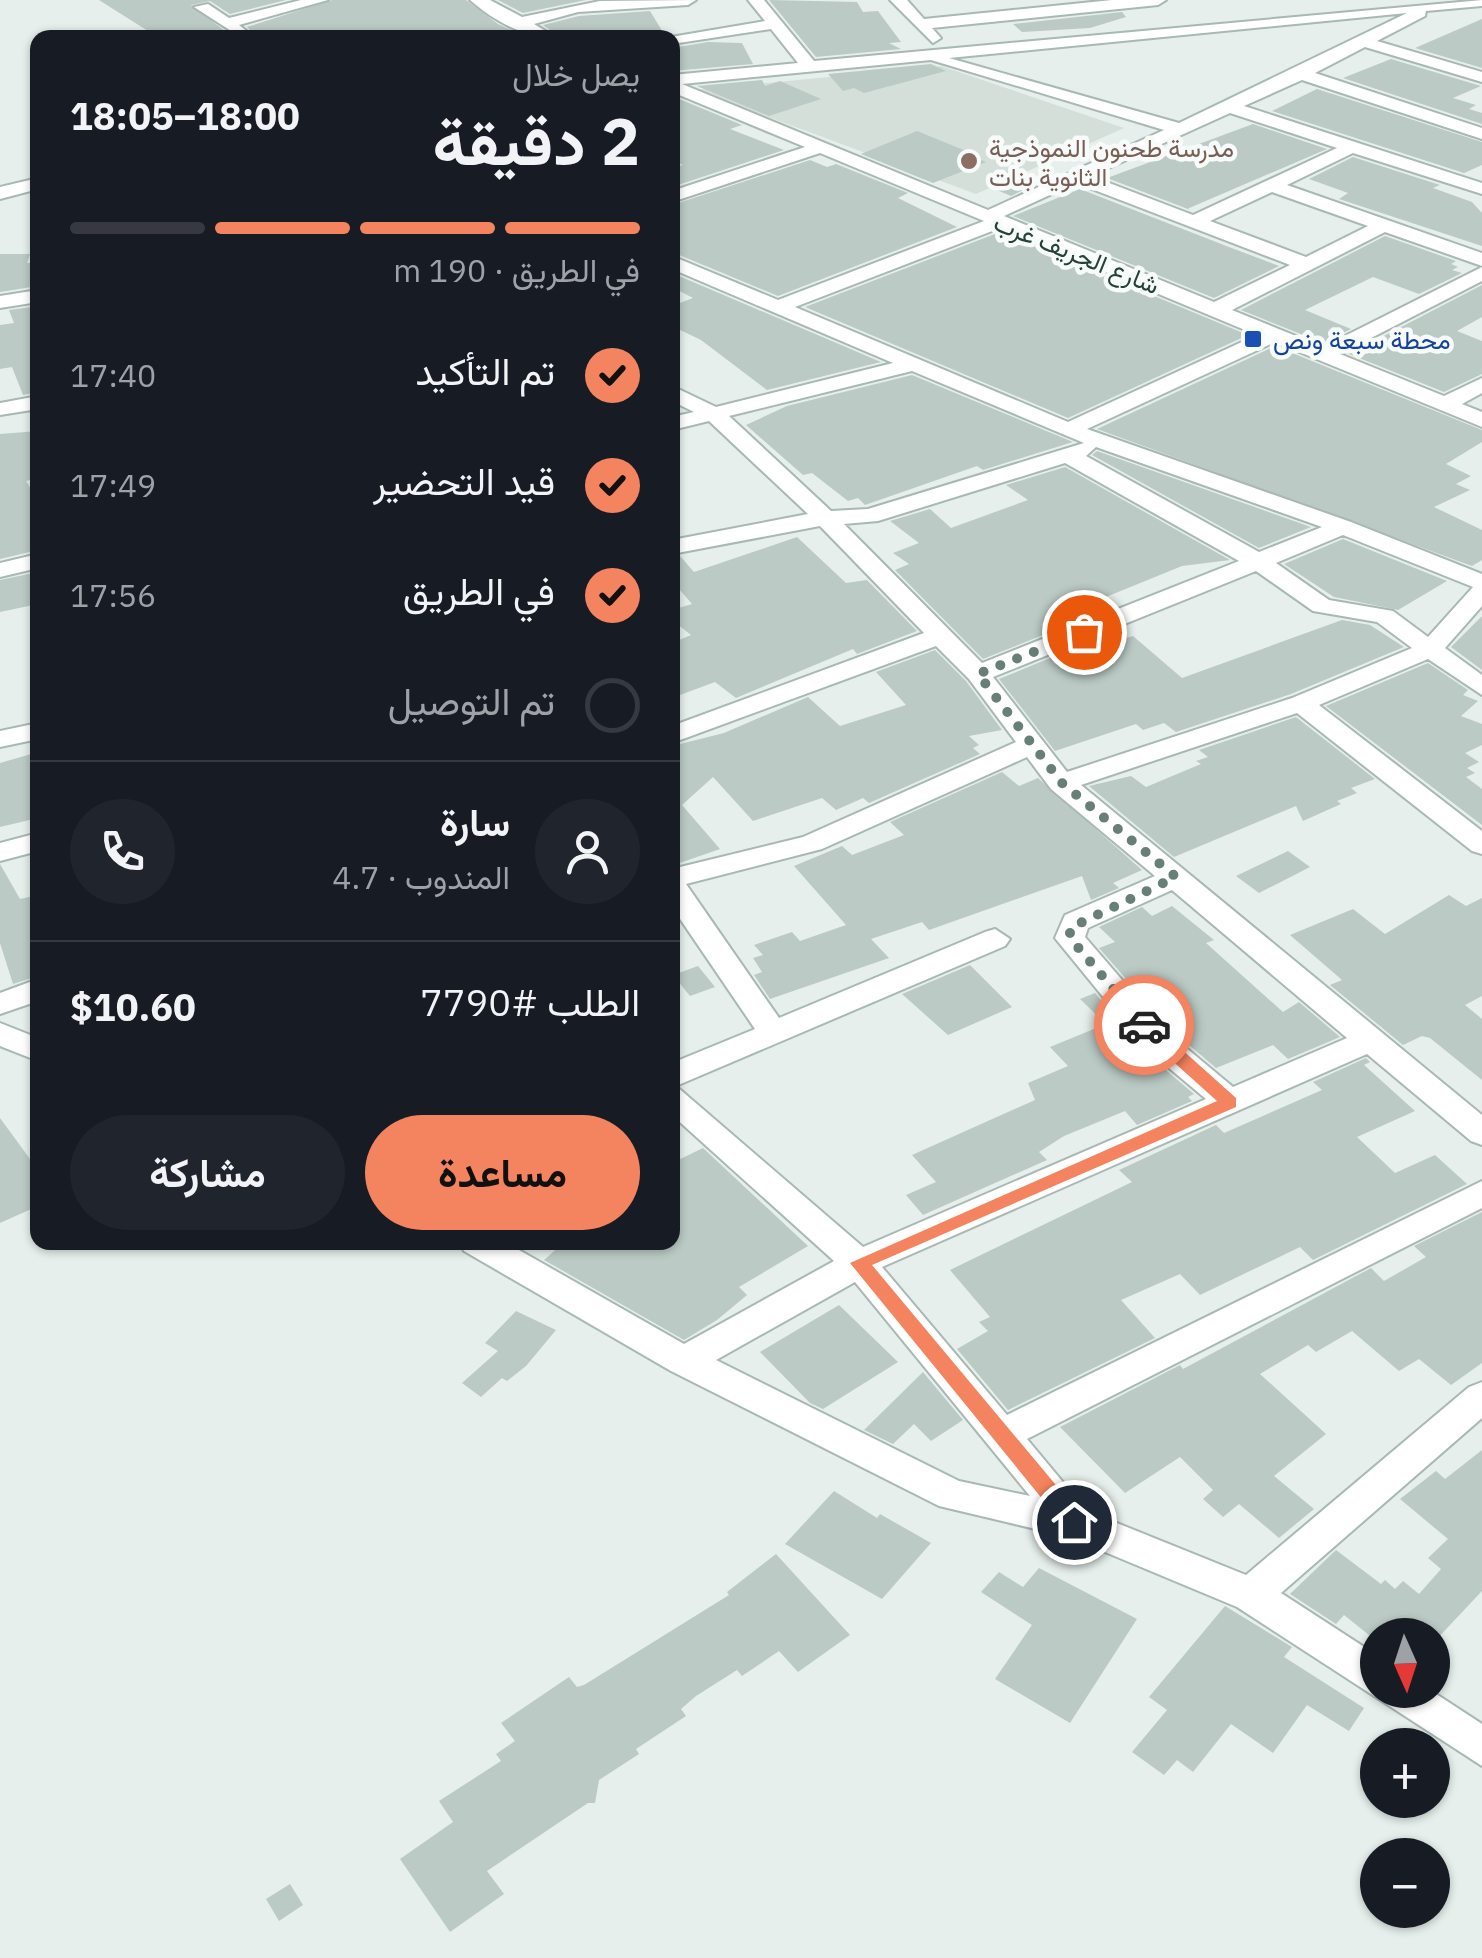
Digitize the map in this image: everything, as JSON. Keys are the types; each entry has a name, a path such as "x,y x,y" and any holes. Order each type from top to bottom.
{"street":[{"path":"227,23 320,0"},
{"path":"478,0 531,30"},
{"path":"518,24 538,12 567,6 688,0"},
{"path":"756,0 808,64"},
{"path":"898,0 947,52"},
{"path":"920,24 1158,0"},
{"path":"680,84 808,64 923,56 1238,18 1482,2"},
{"path":"202,7 236,30"},
{"path":"777,306 995,218 1074,176 1301,74 1430,7"},
{"path":"680,37 776,24"},
{"path":"1364,42 1482,77"},
{"path":"923,56 1181,129"},
{"path":"1301,74 1482,134"},
{"name":"شارع الجريف غرب","path":"680,88 816,149 995,218 1482,420"},
{"path":"1229,107 1480,187"},
{"path":"1193,222 1350,148"},
{"path":"680,194 816,149"},
{"path":"1074,176 1306,264"},
{"path":"0,193 30,184"},
{"path":"1270,185 1482,260"},
{"path":"1215,310 1383,226"},
{"path":"680,265 1068,430 1343,527 1482,582"},
{"path":"1323,355 1482,273"},
{"path":"0,302 30,297"},
{"path":"1068,430 1274,335"},
{"path":"680,422 913,365"},
{"path":"1444,405 1482,384"},
{"path":"680,397 714,416 824,518 978,674 1062,783 1482,1133"},
{"path":"0,410 30,404"},
{"path":"680,545 824,518 870,516 1102,443"},
{"path":"1070,456 1262,564 1322,606 1370,610 1432,648 1482,686"},
{"path":"978,674 1262,564 1343,527"},
{"path":"0,570 30,564"},
{"path":"1062,783 1301,703 1432,648 1482,591"},
{"path":"680,732 940,636"},
{"path":"1301,703 1482,846"},
{"path":"0,739 30,732"},
{"path":"680,880 812,843 1030,746"},
{"path":"0,852 30,844"},
{"path":"1176,877 1075,922 1070,938 1155,1039 1230,1102"},
{"path":"680,894 774,1034"},
{"path":"680,1073 995,939"},
{"path":"0,1004 30,992"},
{"path":"0,1034 30,1047"},
{"path":"684,1361 859,1263 1370,1040"},
{"path":"680,1103 859,1263 1074,1522"},
{"path":"1002,1434 1482,1193"},
{"path":"490,1250 684,1361 952,1495 1074,1522 1251,1595 1360,1666"},
{"path":"1251,1595 1482,1397"},
{"path":"1423,1708 1482,1747"}],"shaded area":[{"name":"مدرسة طحنون النموذجية الثانوية بنات","path":"941,66 1124,128 976,194 696,90"}],"building":[{"path":"99,0 286,0 230,14 210,1 191,5 224,30 146,30"},
{"path":"332,0 466,0 511,30 250,30 247,27"},
{"path":"498,0 586,0 523,13"},
{"path":"769,0 857,2 863,12 878,11 901,42 889,43 901,49 816,57"},
{"path":"650,11 662,30 550,30 543,25 579,16"},
{"path":"1122,12 1126,17 1090,28 1022,32 1013,24"},
{"path":"1482,19 1482,68 1415,48"},
{"path":"708,42 742,43 753,64 680,70 680,47"},
{"path":"1391,59 1481,86 1453,98 1476,105 1469,109 1482,113 1482,124 1343,78"},
{"path":"931,64 946,71 864,93 854,88 843,91 828,74"},
{"path":"762,80 765,86 780,81 821,99 769,116 697,86"},
{"path":"1317,89 1482,142 1482,165 1464,173 1272,111"},
{"path":"680,99 742,125 730,129 784,150 680,184"},
{"path":"1253,124 1327,149 1187,209 1107,178"},
{"path":"917,131 986,162 933,183 861,154"},
{"path":"1353,157 1440,185 1433,188 1472,202 1482,213 1482,246 1339,199 1348,193 1309,179"},
{"path":"810,160 827,167 836,164 908,193 898,198 957,227 778,296 680,255 680,202"},
{"path":"1005,171 1037,183 1011,196 997,190"},
{"path":"1080,189 1279,266 1214,298 1013,216"},
{"path":"1000,232 1248,335 1068,418 805,307"},
{"path":"1385,236 1456,261 1451,264 1458,267 1452,270 1462,273 1419,294 1373,277 1305,310 1351,329 1323,343 1241,310"},
{"path":"0,254 30,254 27,263 30,287 0,292"},
{"path":"680,276 881,362 767,390 701,340 680,330 680,303 693,298 680,291"},
{"path":"1482,285 1482,317 1457,331 1482,341 1482,374 1444,392 1349,354"},
{"path":"30,307 30,394 23,395 12,367 0,369 0,325 14,323 9,310"},
{"path":"1275,346 1482,430 1482,442 1446,464 1471,476 1456,484 1470,490 1434,507 1482,530 1482,560 1472,566 1097,429"},
{"path":"912,375 1073,442 983,470 977,466 865,505 858,498 848,501 812,473 803,475 746,425 787,406"},
{"path":"30,432 30,480 26,481 30,487 30,552 0,559 0,434"},
{"path":"1097,451 1311,527 1259,548 1092,455"},
{"path":"1065,467 1230,560 1182,566 1074,610 1086,618 983,659 895,570 909,564 893,553 919,543 890,521 930,509 951,528 1028,500 1006,485"},
{"path":"797,537 846,583 867,580 917,631 857,654 853,649 736,698 715,682 680,695 680,640 691,635 680,626 680,608 692,604 680,590 680,556 694,572"},
{"path":"1343,539 1447,581 1398,610 1334,597 1284,564"},
{"path":"30,574 30,606 0,612 0,580"},
{"path":"1482,616 1482,670 1451,647"},
{"path":"1342,620 1370,625 1404,647 1291,694 1176,732 1164,723 1143,730 1136,724 1055,751 999,679 1108,634 1117,641 1133,636 1182,678"},
{"path":"935,650 966,681 1002,730 969,736 979,745 973,748 980,754 869,803 863,798 836,810 822,798 753,821 713,777 682,805 720,849 680,863 680,744 724,733 808,697 840,726 906,705 876,672"},
{"path":"1428,663 1468,690 1463,695 1478,701 1461,716 1482,724 1482,745 1465,753 1479,762 1467,768 1475,773 1466,777 1482,789 1482,825 1326,706"},
{"path":"1296,717 1375,779 1351,788 1357,793 1337,801 1341,804 1303,821 1296,806 1174,857 1089,786 1131,776 1146,787 1201,764 1196,761 1208,757 1199,750"},
{"path":"30,754 30,820 0,827 0,763"},
{"path":"1002,772 1019,786 1038,778 1142,870 1113,883 1119,888 1091,900 1082,876 929,930 922,922 871,939 889,958 770,999 754,975 762,972 753,958 763,955 754,945 792,932 800,941 846,925 794,866 842,846 852,855 904,835 890,822"},
{"path":"1288,851 1310,867 1259,893 1236,876"},
{"path":"0,864 20,899 30,897 30,979 13,984 0,943"},
{"path":"1449,895 1466,906 1482,898 1482,996 1465,1005 1482,1019 1482,1080 1430,1038 1422,1036 1403,1045 1330,985 1342,980 1290,935 1353,909 1385,934"},
{"path":"1172,906 1214,940 1206,943 1283,1012 1299,1002 1340,1037 1288,1059 1273,1045 1216,1068 1169,1028 1099,948 1115,942 1099,927 1142,907 1152,916"},
{"path":"970,965 1012,1007 948,1035 902,994"},
{"path":"698,966 715,987 690,996 680,984 680,972"},
{"path":"1095,993 1141,1049 1194,1094 1188,1097 1192,1101 1137,1125 1125,1111 1064,1136 1039,1152 1047,1160 923,1215 906,1195 936,1182 912,1155 1035,1100 1028,1083 1068,1066 1050,1047 1106,1024 1080,999"},
{"path":"1366,1058 1370,1062 1364,1065 1415,1111 1357,1137 1395,1173 1435,1155 1467,1184 1313,1260 1300,1247 1200,1295 1180,1274 1121,1300 1155,1338 1008,1410 957,1349 988,1331 979,1322 990,1317 950,1270 1132,1182 1119,1170 1216,1125 1224,1133 1322,1090 1313,1082"},
{"path":"0,1118 30,1159 30,1210 0,1223"},
{"path":"703,1148 808,1246 739,1287 747,1295 684,1340 544,1260 555,1250 680,1250 680,1159"},
{"path":"1482,1212 1482,1363 1451,1385 1419,1359 1399,1371 1352,1331 1316,1352 1308,1345 1260,1374 1326,1434 1274,1476 1314,1509 1279,1538 1239,1504 1223,1517 1203,1499 1213,1490 1180,1457 1125,1493 1060,1427 1180,1365 1183,1369 1371,1268 1384,1281 1426,1257 1414,1246"},
{"path":"839,1305 898,1362 823,1409 810,1403 760,1352"},
{"path":"516,1311 556,1330 526,1366 507,1381 502,1378 481,1397 462,1383 498,1351 485,1343"},
{"path":"923,1372 963,1420 931,1441 914,1424 893,1444 864,1430"},
{"path":"1482,1450 1482,1591 1450,1625 1450,1618 1360,1618 1360,1628 1344,1615 1336,1624 1290,1594 1336,1550 1381,1584 1385,1580 1395,1589 1403,1581 1419,1594 1441,1569 1428,1558 1448,1539 1400,1499 1436,1471 1445,1479"},
{"path":"834,1491 877,1518 880,1514 931,1543 882,1599 785,1544"},
{"path":"776,1554 850,1635 798,1672 779,1651 742,1676 737,1670 696,1696 681,1709 686,1716 636,1749 639,1754 599,1780 595,1803 588,1803 487,1871 504,1894 450,1932 400,1859 453,1822 439,1801 501,1761 496,1754 515,1741 501,1723 569,1677 577,1687 584,1685 729,1595 727,1592"},
{"path":"1039,1568 1137,1619 1070,1723 995,1679 1032,1625 981,1592 999,1572 1023,1587"},
{"path":"1225,1606 1292,1647 1284,1657 1364,1708 1349,1731 1307,1705 1273,1753 1231,1724 1193,1772 1177,1760 1164,1775 1132,1752 1167,1710 1149,1697"},
{"path":"290,1884 303,1905 279,1921 266,1899"}],"way so far":[{"path":"1084,632 978,674 1062,783 1176,877 1075,922 1070,928 1070,938 1144,1025"}],"place":[{"name":"مدرسة طحنون النموذجية الثانوية بنات","path":"969,161"},
{"name":"محطة سبعة ونص","path":"1253,339"}],"route":[{"path":"1074,1522 859,1263 1230,1102 1155,1039 1144,1025"}]}
